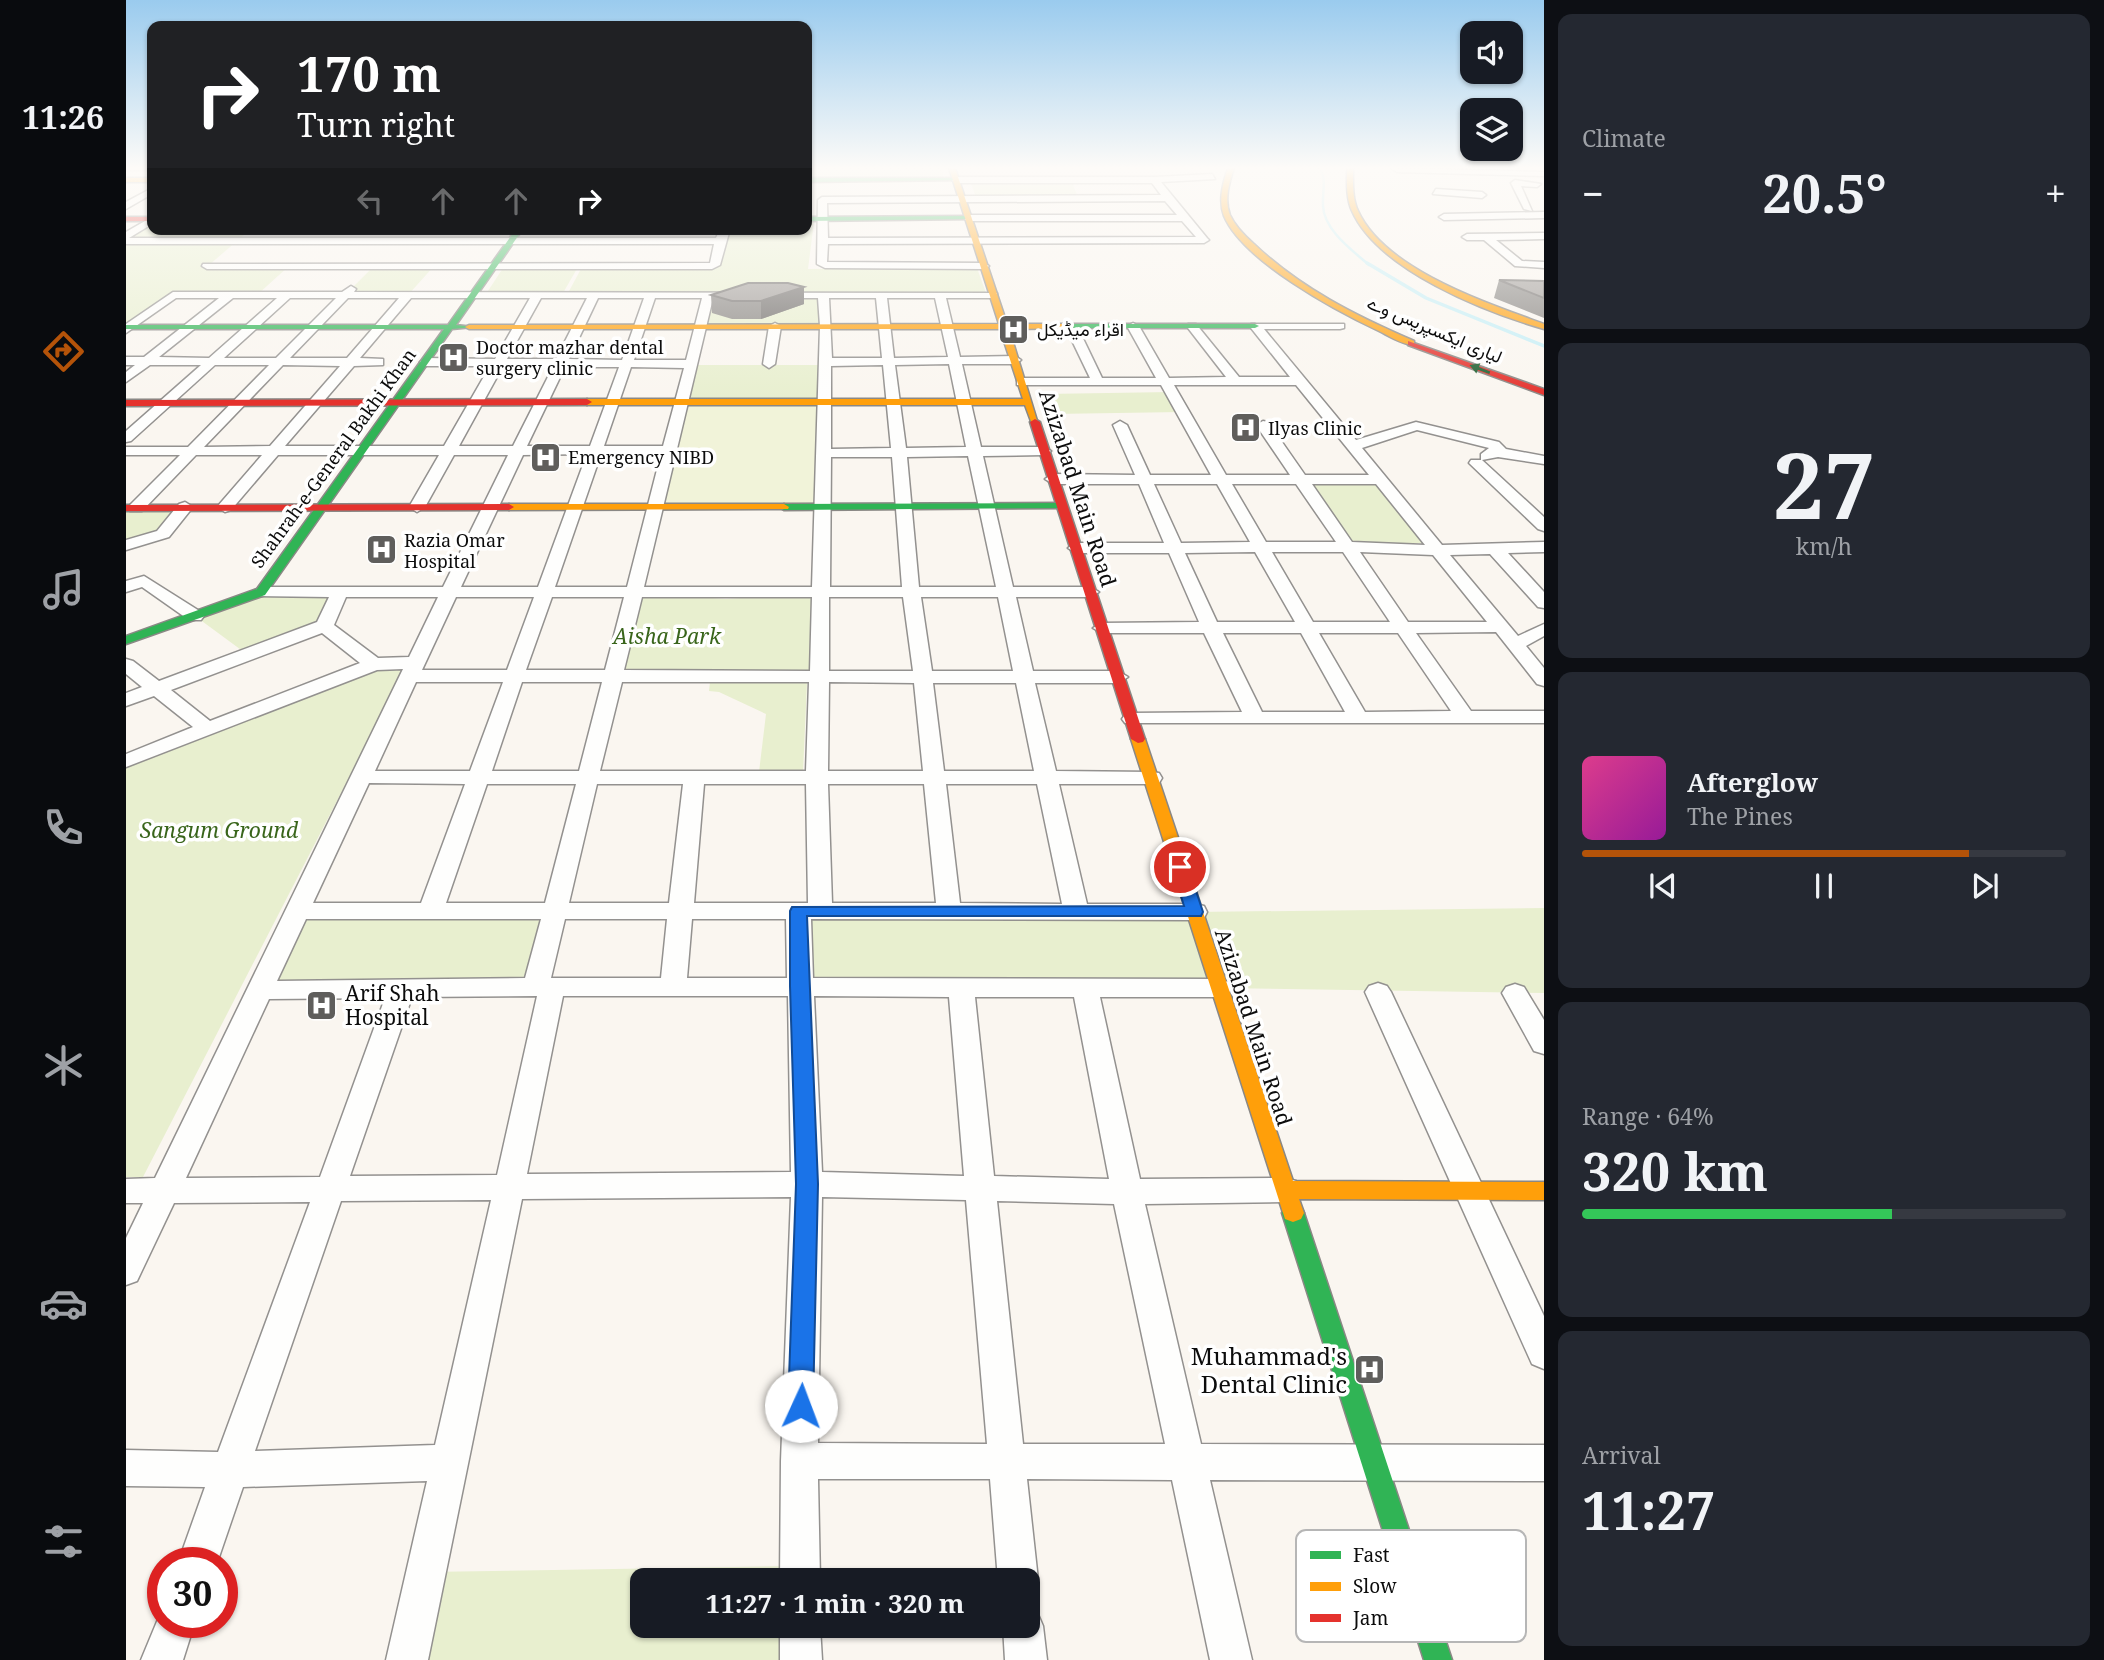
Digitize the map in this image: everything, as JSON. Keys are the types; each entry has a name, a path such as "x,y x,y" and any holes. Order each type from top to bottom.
{"main road":[{"name":"Shahrah-e-General Bakhi Khan","path":"126,640 261,592 509,245"},
{"name":"Azizabad Main Road","path":"977,245 1396,1530"},
{"name":"لیاری ایکسپریس وے","path":"1250,245 1286,275 1353,315 1436,352 1544,392"},
{"path":"1384,245 1451,288 1544,327"},
{"path":"127,328 1255,326"},
{"path":"126,403 1028,402"},
{"path":"131,508 1062,506"},
{"path":"1285,1190 1544,1191"},
{"name":"Azizabad Main Road","path":"1432,1642 1438,1660"}],"street":[{"path":"229,250 235,245"},
{"path":"281,249 285,245"},
{"path":"333,249 337,245"},
{"path":"131,508 192,451 394,245"},
{"path":"415,245 495,265 598,245"},
{"path":"442,253 448,245"},
{"path":"218,258 207,266 374,265 473,245"},
{"path":"543,245 608,265 715,265 719,245"},
{"path":"562,253 566,245"},
{"path":"608,265 618,245"},
{"path":"660,265 667,245"},
{"path":"823,245 822,264 984,265"},
{"path":"876,245 878,265"},
{"path":"928,245 931,265"},
{"path":"1497,245 1520,264 1544,265"},
{"path":"1506,253 1544,252"},
{"path":"315,265 324,257"},
{"path":"260,266 270,258"},
{"path":"127,328 173,295 993,295"},
{"path":"126,378 230,295"},
{"path":"126,438 287,295"},
{"path":"225,507 408,295"},
{"path":"417,507 537,295"},
{"path":"126,1271 412,669 594,295"},
{"path":"431,910 651,295"},
{"path":"407,1660 451,1462 506,1188 544,987 555,910 708,295"},
{"path":"800,1568 799,1461 807,1184 799,986 809,910 817,778 826,362 823,295"},
{"path":"881,295 905,506 911,591 949,910"},
{"path":"940,295 1076,911"},
{"path":"769,364 775,326"},
{"path":"1070,326 1098,382"},
{"path":"1133,326 1359,718"},
{"path":"1192,326 1236,382"},
{"path":"1255,326 1340,326"},
{"path":"1255,326 1544,680"},
{"path":"826,362 1015,360"},
{"path":"126,361 379,362"},
{"path":"426,362 691,364"},
{"path":"1022,382 1302,381"},
{"path":"1120,425 1255,719"},
{"path":"1263,425 1399,626 1465,718"},
{"path":"1352,446 1416,426 1494,445 1499,449 1496,452 1473,465 1544,526"},
{"path":"126,451 669,450"},
{"path":"824,453 1044,451"},
{"path":"1496,452 1542,462"},
{"path":"1053,478 1381,480"},
{"path":"126,545 163,534 185,508"},
{"path":"1076,548 1346,547 1438,550 1544,547"},
{"path":"1495,549 1544,603"},
{"path":"126,587 144,582 195,616"},
{"path":"261,592 1090,592"},
{"path":"126,700 324,626 340,592"},
{"path":"324,626 373,664"},
{"path":"1102,628 1502,627"},
{"path":"1516,644 1544,629"},
{"path":"126,761 373,664 515,676 1118,677"},
{"path":"126,665 208,729"},
{"path":"1132,719 1544,717"},
{"path":"361,777 1151,778"},
{"path":"673,987 694,778"},
{"path":"297,911 1195,912"},
{"path":"260,990 799,986 1219,988"},
{"path":"961,987 1017,1568"},
{"path":"203,1547 402,988"},
{"path":"1086,988 1231,1660"},
{"path":"1378,992 1544,1353"},
{"path":"1515,993 1544,1044"},
{"path":"126,1191 807,1184 980,1186 1128,1192 1285,1190"},
{"path":"799,1461 1544,1463"},
{"path":"126,1468 230,1470 451,1462"},
{"path":"162,1660 170,1638"},
{"path":"800,1638 801,1660"},
{"path":"1024,1638 1026,1660"}],"green space":[{"path":"126,245 232,245 209,265 289,266 257,295 173,295 126,327"},
{"path":"726,245 811,245 808,269 977,268 986,293 568,293 582,267 720,266"},
{"path":"375,265 435,265 408,295 345,295"},
{"path":"578,267 563,293 486,294 503,268"},
{"path":"708,295 823,295 826,326 700,326"},
{"path":"691,365 826,365 825,402 681,402"},
{"path":"1171,392 1182,412 1052,414 1044,394"},
{"path":"681,402 825,402 823,506 655,507"},
{"path":"1309,483 1376,483 1424,543 1352,543"},
{"path":"185,507 163,534 126,545 126,508"},
{"path":"261,592 340,592 324,626 248,655 195,616"},
{"name":"Aisha Park","path":"634,592 726,599 820,592 818,677 613,677"},
{"name":"Sangum Ground","path":"406,667 143,1177 126,1177 126,768 374,668"},
{"path":"710,682 807,683 803,772 759,772 766,714 719,692 709,691"},
{"path":"1544,908 1544,993 799,986 798,911 1195,912"},
{"path":"555,910 536,987 260,990 297,911"},
{"path":"800,1566 800,1568 675,1568"},
{"path":"630,1569 630,1638 800,1638 801,1660 407,1660 426,1572"}],"building":[{"path":"1499,280 1544,281 1544,298"},
{"path":"748,283 788,283 804,287 761,301 732,301 711,295"}],"waterway":[{"path":"1347,245 1369,265"},
{"path":"1367,263 1426,298 1544,346"}],"traffic: fast":[{"path":"126,640 261,592 508,245"},
{"path":"1070,326 1255,326"},
{"path":"126,327 469,327"},
{"path":"784,507 1062,506"},
{"path":"1293,1213 1396,1530"},
{"path":"1432,1642 1438,1660"}],"traffic: slow":[{"path":"977,245 1035,422"},
{"path":"1252,245 1283,273 1324,300 1411,343"},
{"path":"1382,245 1411,267 1438,282 1544,327"},
{"path":"469,327 1070,326"},
{"path":"587,402 1028,402"},
{"path":"509,507 784,507"},
{"path":"1138,739 1293,1213"},
{"path":"1285,1190 1544,1191"}],"traffic: jam":[{"path":"1411,343 1544,392"},
{"path":"126,403 587,402"},
{"path":"1035,422 1138,739"},
{"path":"126,508 509,507"}],"place":[{"name":"اقراء میڈیکل","path":"1014,329"},
{"name":"Doctor mazhar dental surgery clinic","path":"453,357"},
{"name":"Ilyas Clinic","path":"1245,428"},
{"name":"Emergency NIBD","path":"545,457"},
{"name":"Razia Omar Hospital","path":"381,550"},
{"name":"Arif Shah Hospital","path":"322,1005"},
{"name":"Muhammad's Dental Clinic","path":"1370,1369"}],"route":[{"path":"801,1406 807,1184 799,986 799,911 1195,912 1180,867"}]}
